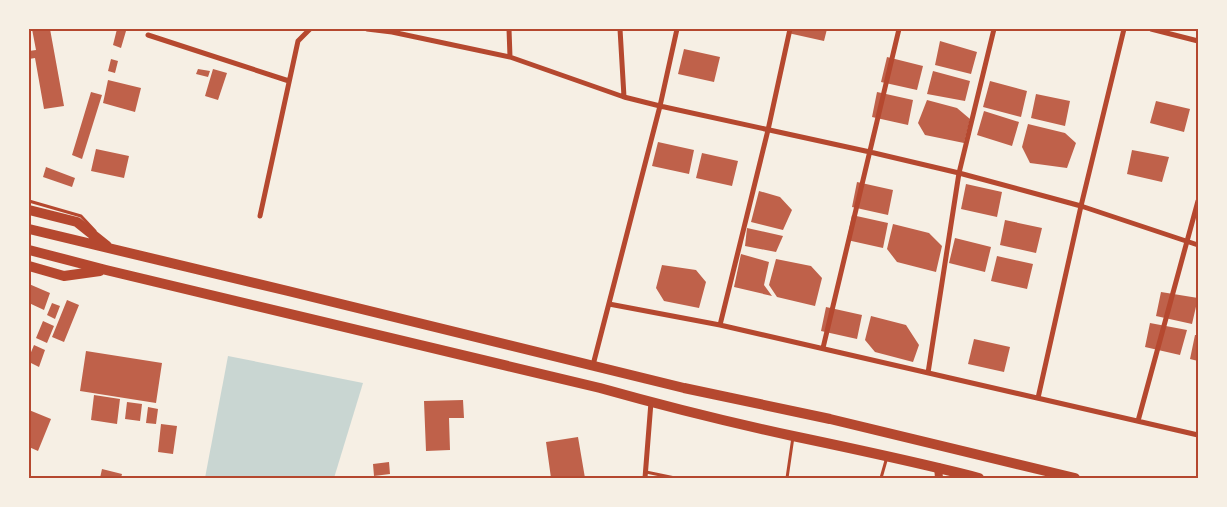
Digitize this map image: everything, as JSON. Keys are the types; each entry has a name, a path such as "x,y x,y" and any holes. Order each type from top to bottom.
{"highway":[{"path":"29,210 77,222 110,249"},
{"path":"29,229 684,388 830,418 1075,478"},
{"path":"29,250 651,402 979,478"},
{"path":"29,266 64,276 106,270"}],"street":[{"path":"260,216 298,41 310,29"},
{"path":"367,29 392,31 510,57 624,97 959,173 1081,206 1198,245"},
{"path":"509,29 510,57"},
{"path":"620,29 624,97"},
{"path":"593,366 660,106 677,29"},
{"path":"720,325 768,130 790,29"},
{"path":"823,348 899,29"},
{"path":"928,373 959,173 994,29"},
{"path":"1038,398 1081,206 1124,29"},
{"path":"1151,29 1198,42"},
{"path":"148,35 289,81"},
{"path":"1138,421 1198,201"},
{"path":"609,304 720,325 1198,435"},
{"path":"645,478 651,402"},
{"path":"938,467 939,478"}],"lane":[{"path":"29,201 81,216 110,249"},
{"path":"787,478 793,436"},
{"path":"882,478 887,457"},
{"path":"646,472 674,478"}],"shaded area":[{"path":"228,356 363,383 334,478 205,478"}],"building":[{"path":"32,29 50,29 64,106 44,109 35,58 29,59 29,51 36,50"},
{"path":"117,29 126,31 121,48 113,45"},
{"path":"789,29 827,29 824,41 788,33"},
{"path":"940,41 977,52 971,74 935,65"},
{"path":"684,49 720,57 714,82 678,74"},
{"path":"887,57 923,66 917,90 881,82"},
{"path":"111,59 118,61 115,73 108,71"},
{"path":"198,69 210,71 208,77 196,74"},
{"path":"213,69 227,73 218,100 205,96"},
{"path":"933,71 970,81 965,101 927,94"},
{"path":"108,80 141,88 135,112 103,103"},
{"path":"990,81 1027,91 1021,117 983,107"},
{"path":"91,92 102,95 82,159 72,155"},
{"path":"877,92 913,100 908,125 872,117"},
{"path":"1036,94 1070,101 1065,126 1031,118"},
{"path":"927,100 957,108 970,119 964,143 925,135 918,123"},
{"path":"1156,101 1190,109 1184,132 1150,123"},
{"path":"984,111 1019,122 1012,146 977,135"},
{"path":"1028,124 1065,133 1076,143 1067,168 1030,163 1022,147"},
{"path":"658,142 694,150 689,174 652,166"},
{"path":"96,149 129,156 124,178 91,171"},
{"path":"1132,150 1169,157 1162,182 1127,174"},
{"path":"702,153 738,161 732,186 696,178"},
{"path":"46,167 75,178 72,187 43,177"},
{"path":"857,182 893,190 888,215 852,207"},
{"path":"966,184 1002,192 997,217 961,209"},
{"path":"759,191 780,197 792,210 783,230 751,222"},
{"path":"852,215 888,223 883,248 847,240"},
{"path":"1005,220 1042,228 1036,253 1000,245"},
{"path":"893,224 929,233 942,246 936,272 897,262 887,249"},
{"path":"747,228 783,236 776,252 745,246"},
{"path":"955,238 991,247 985,272 949,263"},
{"path":"741,254 769,262 764,285 772,296 734,287"},
{"path":"997,256 1033,264 1027,289 991,281"},
{"path":"776,259 811,266 822,278 815,306 777,297 769,285"},
{"path":"662,265 696,270 706,282 699,308 664,301 656,288"},
{"path":"29,284 50,293 44,310 29,303"},
{"path":"1161,292 1198,298 1192,324 1156,316"},
{"path":"67,300 79,305 64,342 52,337"},
{"path":"52,303 60,306 55,319 47,315"},
{"path":"826,307 862,315 857,339 821,331"},
{"path":"871,316 906,325 919,345 913,362 875,352 865,340"},
{"path":"43,321 54,326 47,343 36,338"},
{"path":"1150,323 1187,330 1180,355 1145,347"},
{"path":"1195,335 1198,335 1198,361 1190,359"},
{"path":"974,339 1010,347 1004,372 968,364"},
{"path":"34,345 45,350 39,367 29,362"},
{"path":"86,351 162,363 156,403 80,391"},
{"path":"94,395 120,399 117,424 91,420"},
{"path":"463,400 464,418 449,418 450,450 426,451 424,401"},
{"path":"127,402 142,404 140,421 125,419"},
{"path":"148,407 158,409 156,424 146,423"},
{"path":"29,410 51,419 38,451 29,447"},
{"path":"161,424 177,426 173,454 158,452"},
{"path":"578,437 585,478 551,478 546,442"},
{"path":"389,462 390,474 374,476 373,464"},
{"path":"102,469 122,474 121,478 100,478"}]}
